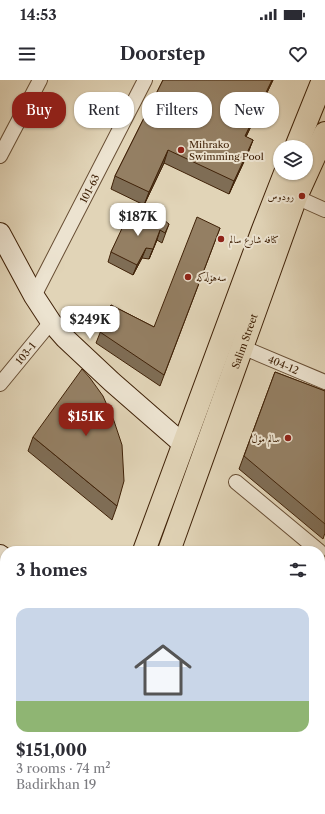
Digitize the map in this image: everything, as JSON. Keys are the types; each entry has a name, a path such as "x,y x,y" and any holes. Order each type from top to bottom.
{"main road":[{"path":"299,140 323,80"},
{"name":"Salim Street","path":"171,546 296,198 325,133"},
{"name":"Salim Street","path":"146,546 282,180"},
{"path":"0,233 34,296 51,322 96,368 183,444"}],"street":[{"path":"0,156 40,80"},
{"name":"101-63","path":"34,296 145,80"},
{"path":"296,198 325,210"},
{"name":"103-1","path":"0,384 51,322"},
{"name":"404-12","path":"242,347 325,382"},
{"path":"236,482 312,546"}],"building":[{"path":"163,80 272,80 266,92 220,92 220,128 249,128 245,136 253,140 234,181 168,150 149,192 115,176 142,122 142,128 212,128 212,92 157,92"},
{"path":"129,214 136,219 136,214 145,219 147,215 164,220 169,224 165,233 160,230 153,249 146,248 137,265 111,252 124,224 126,225"},
{"name":"سەهۆڵەکە","path":"197,217 220,228 164,375 100,332 111,305 154,327"},
{"path":"82,369 103,396 114,421 122,445 124,481 117,506 33,437"},
{"name":"سالم مۆڵ","path":"275,372 325,391 325,524 244,456"}],"place":[{"name":"Mihrako Swimming Pool","path":"181,150"},
{"name":"رودوس","path":"302,196"},
{"name":"كنافه شارع سالم","path":"221,239"},
{"name":"سەهۆڵەکە","path":"188,277"},
{"name":"سالم مۆڵ","path":"288,438"}]}
